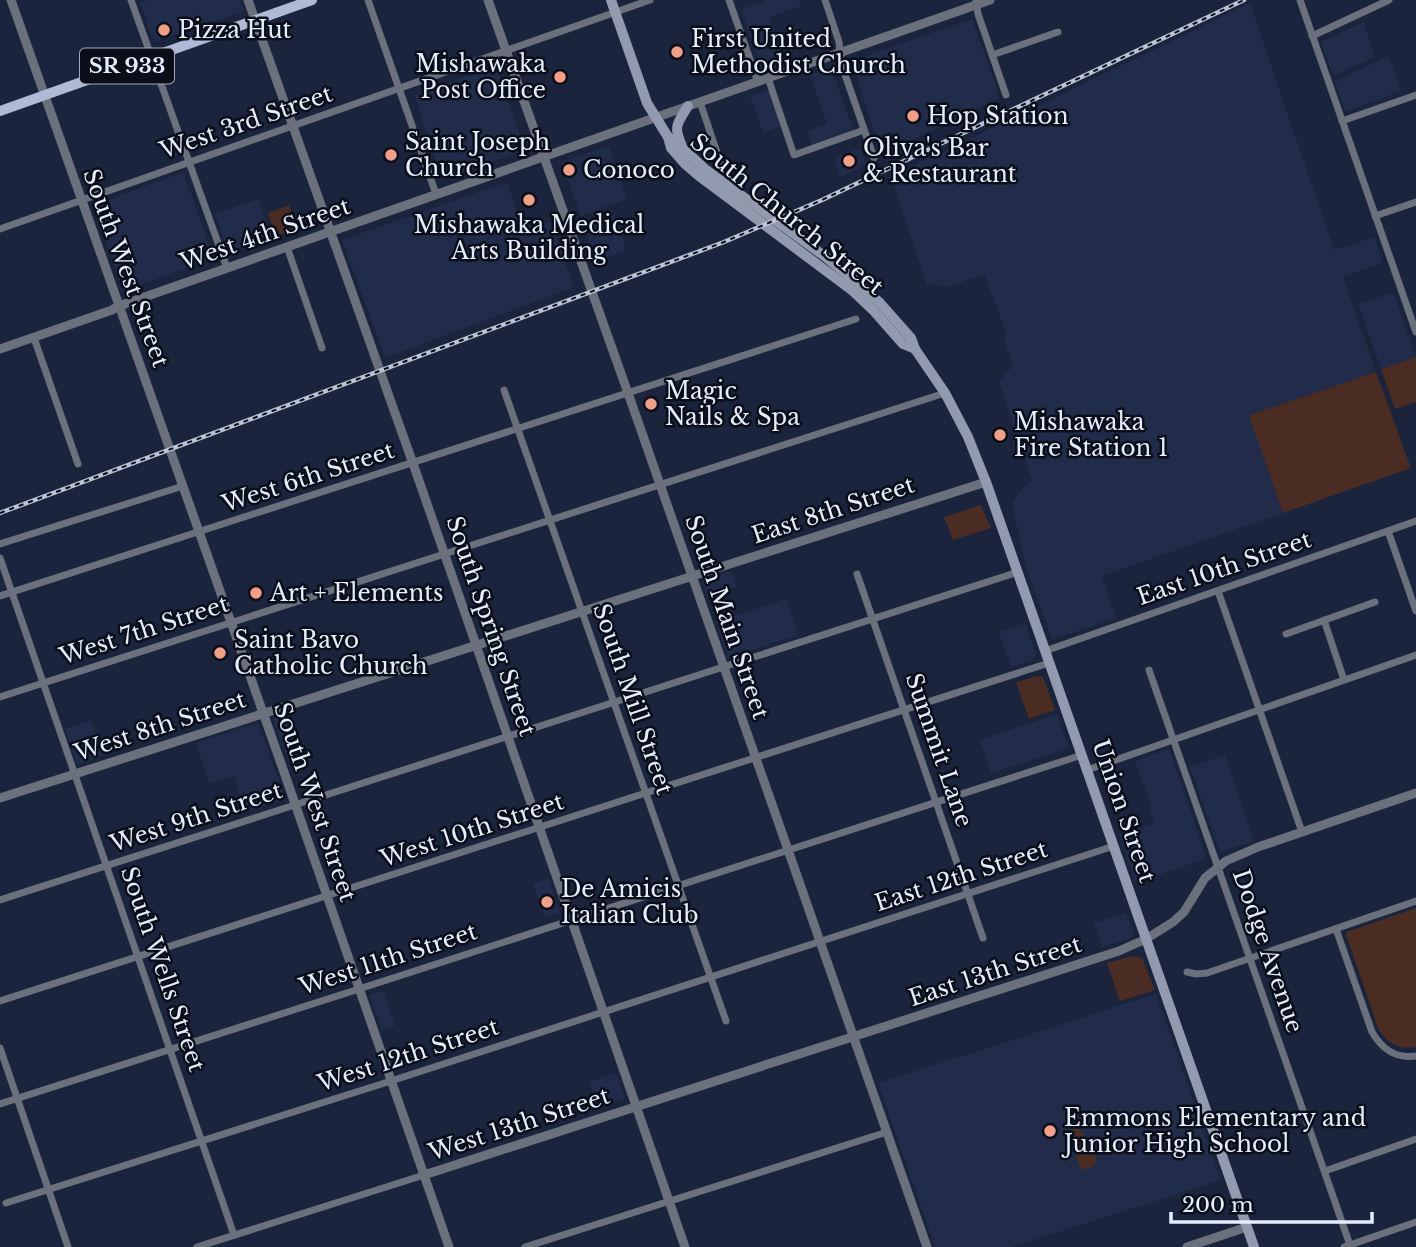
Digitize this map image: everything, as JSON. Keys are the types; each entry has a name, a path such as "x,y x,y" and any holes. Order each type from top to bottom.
{"main road":[{"name":"SR 933","path":"0,111 312,0"},
{"name":"South Church Street","path":"611,0 648,103 668,136 705,169 859,284 880,303 911,338 915,349 945,393"},
{"path":"683,149 676,128 688,106"},
{"name":"South Church Street","path":"668,136 671,148 685,164 839,280 873,310 903,344 915,349"},
{"name":"Union Street","path":"945,393 968,437 986,482 1254,1247"}],"street":[{"name":"South West Street","path":"11,0 296,805 449,1247"},
{"path":"131,0 227,268"},
{"name":"South Spring Street","path":"248,0 445,554 685,1247"},
{"path":"368,0 436,194"},
{"name":"South Main Street","path":"488,0 927,1247"},
{"name":"West 3rd Street","path":"0,229 650,0"},
{"path":"729,0 758,82"},
{"path":"825,0 839,42 841,63 874,158"},
{"name":"West 4th Street","path":"0,349 758,82 976,2 990,0"},
{"path":"1300,0 1375,216 1412,309 1416,332"},
{"path":"1312,36 1390,0"},
{"path":"976,2 1006,95"},
{"path":"992,55 1058,32"},
{"path":"768,78 794,155 864,131"},
{"path":"1342,121 1416,95"},
{"path":"700,102 722,166"},
{"path":"1375,216 1416,202"},
{"path":"287,247 322,348"},
{"name":"West 6th Street","path":"0,596 856,318"},
{"path":"34,338 78,464"},
{"name":"South Mill Street","path":"504,390 726,1021"},
{"name":"West 7th Street","path":"0,697 945,393"},
{"name":"East 8th Street","path":"692,576 986,482"},
{"path":"0,544 183,486"},
{"name":"East 10th Street","path":"1045,651 1416,521"},
{"path":"1388,531 1416,611"},
{"name":"South Wells Street","path":"0,558 234,1235"},
{"name":"West 9th Street","path":"0,900 1018,572"},
{"name":"Summit Lane","path":"857,574 983,938"},
{"name":"West 8th Street","path":"0,798 692,576"},
{"path":"1218,591 1302,832"},
{"path":"1286,634 1375,602"},
{"path":"1324,620 1344,680"},
{"path":"1087,770 1416,655"},
{"path":"756,759 1049,663"},
{"name":"Dodge Avenue","path":"1149,670 1325,1171 1347,1246"},
{"name":"West 11th Street","path":"0,1104 1082,755"},
{"name":"West 10th Street","path":"0,1001 756,759"},
{"path":"1146,939 1180,916 1200,885 1218,866 1236,855 1416,793"},
{"name":"East 12th Street","path":"821,942 1114,846"},
{"path":"1187,972 1207,973 1416,901"},
{"path":"1336,929 1377,1041 1388,1051 1404,1056 1416,1056"},
{"name":"East 13th Street","path":"853,1037 1103,957 1146,939"},
{"name":"West 12th Street","path":"6,1203 821,942"},
{"name":"West 13th Street","path":"197,1247 853,1037"},
{"path":"0,1048 68,1247"},
{"path":"525,1247 887,1132"},
{"path":"1325,1171 1416,1139"},
{"path":"1347,1246 1416,1222"},
{"path":"1187,1247 1247,1227"}],"shaded area":[{"path":"148,0 240,0 244,11 154,42 140,3"},
{"path":"764,0 799,0 801,6 770,17 784,58 761,67 741,10"},
{"path":"1250,3 1334,250 1374,237 1383,263 1343,277 1376,372 1250,415 1283,513 1102,576 1116,618 1052,640 1026,567 1013,509 1018,493 1032,480 999,383 1013,365 1003,335 1006,333 984,274 948,287 927,284 891,177"},
{"path":"972,19 1000,98 882,154 851,61"},
{"path":"1364,22 1375,57 1333,76 1321,42"},
{"path":"1389,56 1401,91 1345,110 1335,81"},
{"path":"496,66 525,150 442,179 414,95"},
{"path":"831,68 854,131 812,145 807,131 827,124 810,75"},
{"path":"769,89 782,126 763,133 750,96"},
{"path":"609,145 627,199 581,216 561,162"},
{"name":"Oliva's Bar & Restaurant","path":"860,148 866,165 840,177 834,158"},
{"path":"183,172 214,258 123,291 94,205"},
{"path":"507,182 524,231 551,222 574,287 385,358 342,240"},
{"path":"258,199 272,238 229,253 215,214"},
{"path":"289,205 297,229 276,236 268,213"},
{"path":"614,215 626,249 597,262 584,226"},
{"path":"1393,292 1416,357 1381,369 1358,304"},
{"path":"1416,357 1416,402 1395,409 1381,369"},
{"path":"1376,372 1411,468 1283,513 1249,415"},
{"path":"981,505 991,528 953,540 944,517"},
{"path":"731,571 737,587 707,597 702,580"},
{"path":"786,599 798,635 728,658 716,622"},
{"path":"1025,623 1036,655 1031,661 1011,667 999,632"},
{"path":"1043,677 1055,710 1029,719 1016,682"},
{"path":"287,714 300,750 286,755 273,718"},
{"path":"1057,714 1067,749 991,773 980,740"},
{"path":"91,720 103,756 77,765 65,729"},
{"path":"258,723 285,798 246,812 234,776 209,784 196,743"},
{"path":"1169,749 1207,858 1136,883 1119,835 1155,823 1135,761"},
{"path":"1225,755 1254,841 1220,852 1190,767"},
{"path":"549,878 560,912 545,917 533,884"},
{"path":"1416,908 1416,1047 1405,1048 1390,1042 1379,1030 1346,935 1347,932"},
{"path":"1126,913 1134,935 1102,948 1094,923"},
{"path":"1132,956 1142,958 1155,990 1120,1001 1107,963"},
{"path":"383,991 395,1026 382,1030 369,995"},
{"name":"Emmons Elementary and Junior High School","path":"1156,994 1221,1180 1012,1247 935,1247 878,1083"},
{"path":"616,1073 625,1098 598,1107 589,1082"},
{"path":"1079,1129 1088,1140 1097,1161 1092,1167 1081,1170 1068,1132"}],"railway":[{"path":"0,513 724,242 822,200 1244,0"}],"place":[{"name":"Pizza Hut","path":"164,30"},
{"name":"First United Methodist Church","path":"677,52"},
{"name":"Mishawaka Post Office","path":"560,77"},
{"name":"Hop Station","path":"913,116"},
{"name":"Saint Joseph Church","path":"391,155"},
{"name":"Oliva's Bar & Restaurant","path":"849,161"},
{"name":"Conoco","path":"569,170"},
{"name":"Mishawaka Medical Arts Building","path":"529,200"},
{"name":"Magic Nails & Spa","path":"651,404"},
{"name":"Mishawaka Fire Station 1","path":"1000,435"},
{"name":"Art + Elements","path":"256,593"},
{"name":"Saint Bavo Catholic Church","path":"220,653"},
{"name":"De Amicis Italian Club","path":"547,902"},
{"name":"Emmons Elementary and Junior High School","path":"1050,1131"}]}
